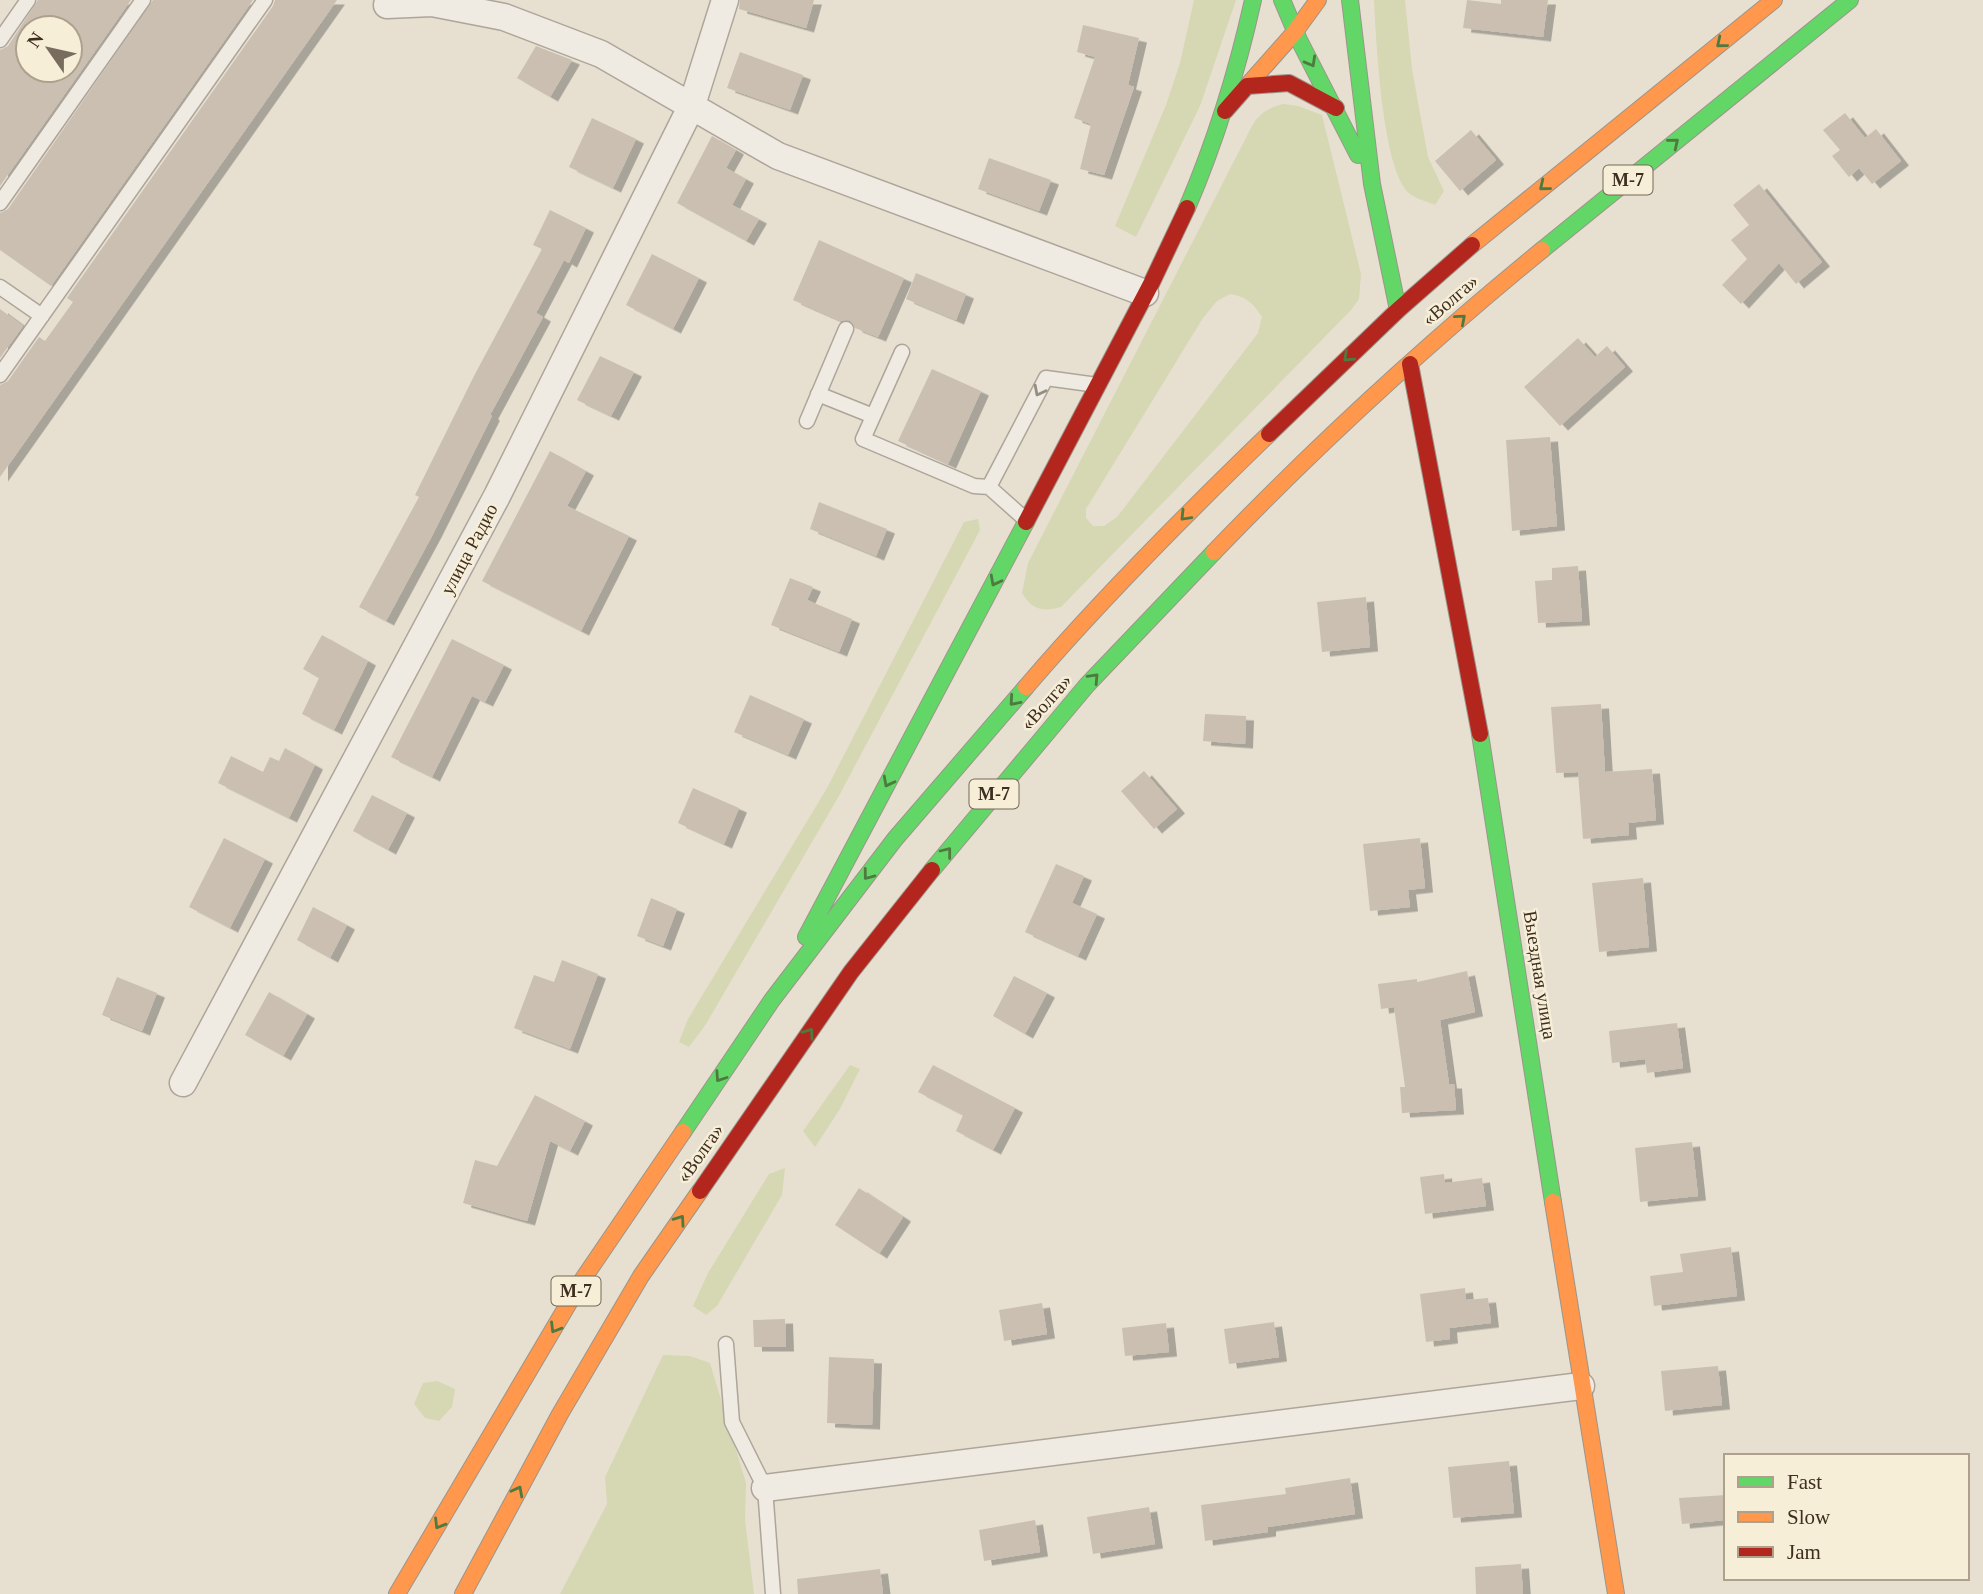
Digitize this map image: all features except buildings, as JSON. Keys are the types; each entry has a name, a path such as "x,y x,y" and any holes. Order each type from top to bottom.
{"main road":[{"path":"772,1000 1027,521 1183,217 1225,111 1253,0"},
{"path":"1282,0 1294,33 1336,108 1372,184"},
{"path":"1225,111 1294,33 1318,0"},
{"path":"1350,0 1372,184 1398,310"},
{"name":"«Волга»","path":"397,1594 583,1279 772,1000 895,839 1061,646 1208,492 1398,310 1464,251 1774,0"},
{"name":"«Волга»","path":"465,1592 560,1414 641,1276 851,972 968,824 1087,685 1282,482 1410,364 1496,288 1850,0"},
{"path":"1247,86 1289,83 1336,108"},
{"name":"Выездная улица","path":"1410,364 1489,779 1581,1387 1616,1594"}],"street":[{"name":"улица Радио","path":"183,1083 497,496 692,105 725,0"},
{"path":"387,5 432,3 504,17 601,54 778,156 1144,293"},
{"path":"765,1488 1581,1387"}],"lane":[{"path":"0,40 28,0"},
{"path":"0,203 143,0"},
{"path":"0,375 265,0"},
{"path":"0,288 41,316"},
{"path":"807,421 846,329"},
{"path":"902,352 863,439 974,486 989,488 1027,521"},
{"path":"989,488 1046,377 1098,385"},
{"path":"818,394 873,416"},
{"path":"726,1344 732,1422 765,1488 773,1594"}],"green space":[{"path":"1194,0 1236,0 1200,106 1136,237 1115,226 1166,105 1180,63"},
{"path":"1374,0 1405,0 1412,69 1428,157 1444,191 1435,205 1410,194 1400,181 1393,160 1382,103"},
{"path":"1283,104 1298,106 1322,115 1361,274 1359,299 1061,607 1038,608 1022,593 1028,563 1253,124 1262,113","holes":["1230,294 1249,301 1256,308 1262,317 1258,333 1117,517 1104,526 1093,526 1086,518 1086,509 1203,318 1217,301"]},
{"path":"978,519 980,530 840,794 706,1024 689,1047 679,1042 688,1019 827,788 964,522"},
{"path":"850,1065 860,1069 840,1109 815,1147 803,1131"},
{"path":"785,1168 782,1195 717,1306 706,1315 693,1306 708,1273 769,1174"},
{"path":"663,1355 690,1356 710,1363 746,1483 745,1520 754,1594 560,1594 607,1504 605,1477"},
{"path":"437,1381 455,1389 452,1407 439,1421 425,1418 414,1404 423,1383"}],"traffic: fast":[{"path":"1187,208 1225,106 1253,0"},
{"path":"1282,0 1299,40 1358,155"},
{"path":"1350,0 1372,184 1398,310"},
{"path":"1542,250 1850,0"},
{"path":"806,937 1026,522"},
{"path":"932,870 1087,685 1214,552"},
{"path":"683,1132 772,1000 895,839 1026,687"},
{"path":"1480,734 1553,1202"}],"traffic: slow":[{"path":"1247,86 1294,33 1318,0"},
{"path":"1472,245 1774,0"},
{"path":"1214,552 1374,396 1542,250"},
{"path":"1026,687 1144,558 1269,434"},
{"path":"397,1594 583,1279 683,1132"},
{"path":"463,1594 560,1414 641,1276 700,1191"},
{"path":"1553,1202 1616,1594"}],"traffic: jam":[{"path":"1225,111 1247,86 1289,83 1336,108"},
{"path":"1026,522 1152,282 1187,208"},
{"path":"1269,434 1398,310 1472,245"},
{"path":"1410,364 1480,734"},
{"path":"700,1191 851,972 932,870"}]}
